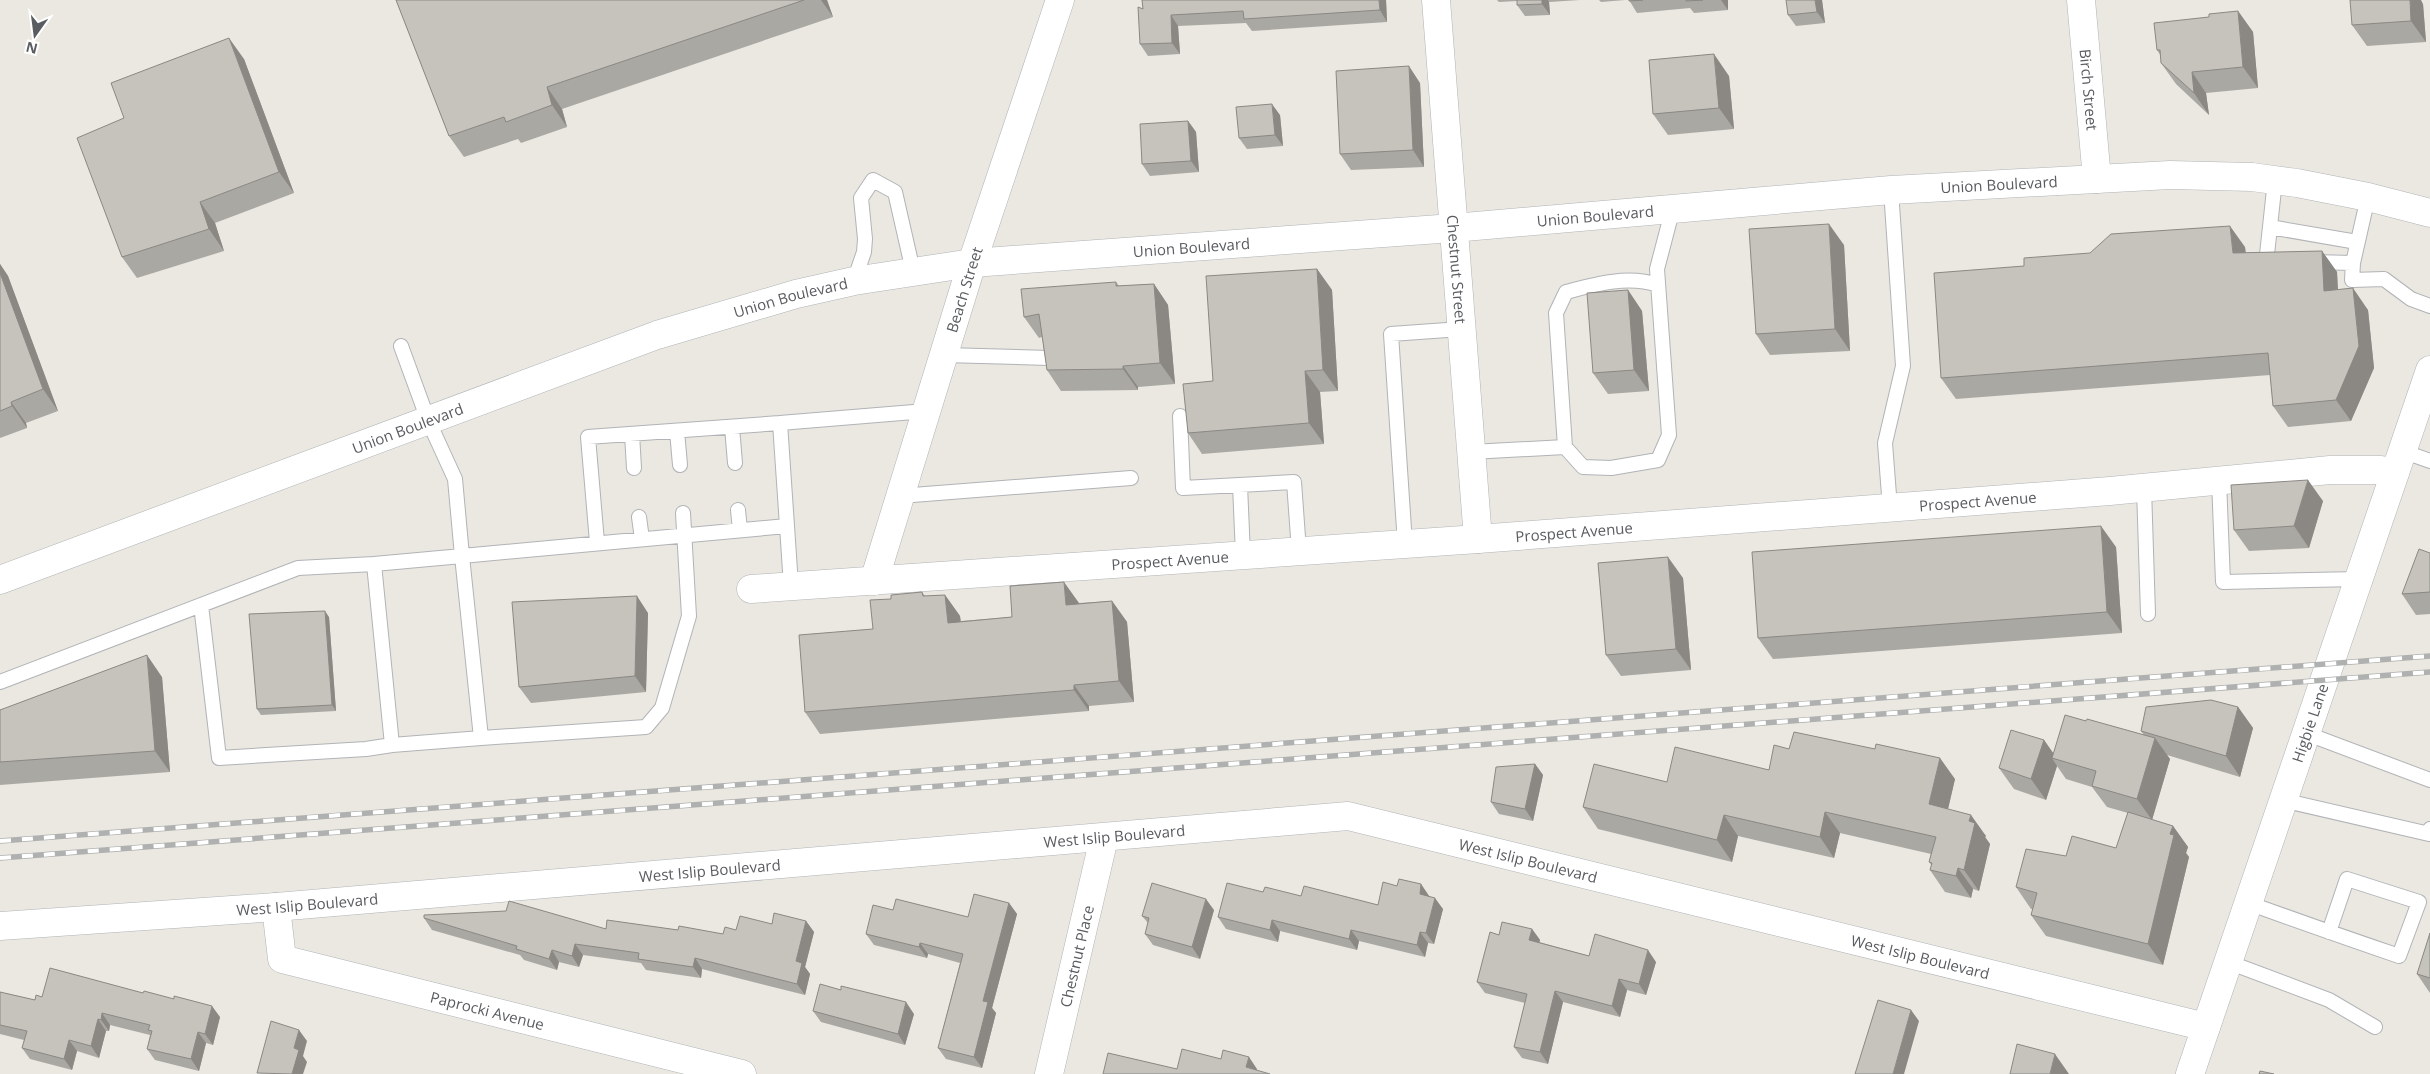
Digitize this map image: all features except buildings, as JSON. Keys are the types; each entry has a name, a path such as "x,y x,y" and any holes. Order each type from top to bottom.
{"street":[{"name":"Beach Street","path":"874,581 972,263 1060,0"},
{"name":"Chestnut Street","path":"1436,0 1478,539"},
{"name":"Birch Street","path":"2081,0 2097,178"},
{"name":"Union Boulevard","path":"0,580 658,336 796,294 854,281 913,271 972,263 1453,228 1891,190 2097,178 2185,175 2275,180 2368,197 2430,213"},
{"name":"Higbie Lane","path":"2190,1074 2430,371"},
{"name":"Prospect Avenue","path":"752,589 1478,539 1890,508 2144,488 2330,470 2381,470 2398,462"},
{"name":"West Islip Boulevard","path":"0,926 276,907 1348,816 2206,1027"},
{"name":"Chestnut Place","path":"1049,1074 1104,838"},
{"name":"Paprocki Avenue","path":"276,907 282,959 742,1074"}],"lane":[{"path":"854,281 864,252 862,198 873,180 894,192 913,271"},
{"path":"2275,180 2266,264 2353,263"},
{"path":"1890,508 1885,443 1904,366 1891,190"},
{"path":"2368,197 2357,242 2352,280 2384,278 2411,299 2430,306"},
{"path":"1658,285 1641,280 1597,283 1566,292 1556,314 1565,447 1583,466 1611,468 1658,460 1669,435 1657,269 1673,208"},
{"path":"2270,227 2357,242"},
{"path":"1405,544 1391,334 1461,329"},
{"path":"401,346 428,420 455,479 481,738"},
{"path":"944,354 1048,358"},
{"path":"597,542 588,437 926,411"},
{"path":"1180,416 1183,488 1294,482 1299,551"},
{"path":"780,423 791,586"},
{"path":"732,427 735,463"},
{"path":"677,431 680,465"},
{"path":"632,434 634,468"},
{"path":"1471,452 1565,447"},
{"path":"2398,462 2430,461"},
{"path":"900,496 1131,478"},
{"path":"2219,480 2223,582 2358,579"},
{"path":"1240,485 1243,555"},
{"path":"2144,488 2148,614"},
{"path":"738,510 740,530"},
{"path":"201,605 218,758 366,749 392,745 481,738 646,727 662,708 689,616 683,513"},
{"path":"639,517 642,540"},
{"path":"0,682 298,568 374,564 787,526"},
{"path":"374,564 392,745"},
{"path":"2305,734 2430,780"},
{"path":"2282,800 2429,834 2430,829"},
{"path":"2248,903 2329,932 2399,956 2420,902 2347,879 2329,932"},
{"path":"2228,962 2329,1000 2375,1027"}],"railway":[{"path":"0,841 2430,656"},
{"path":"0,858 2430,672"}]}
